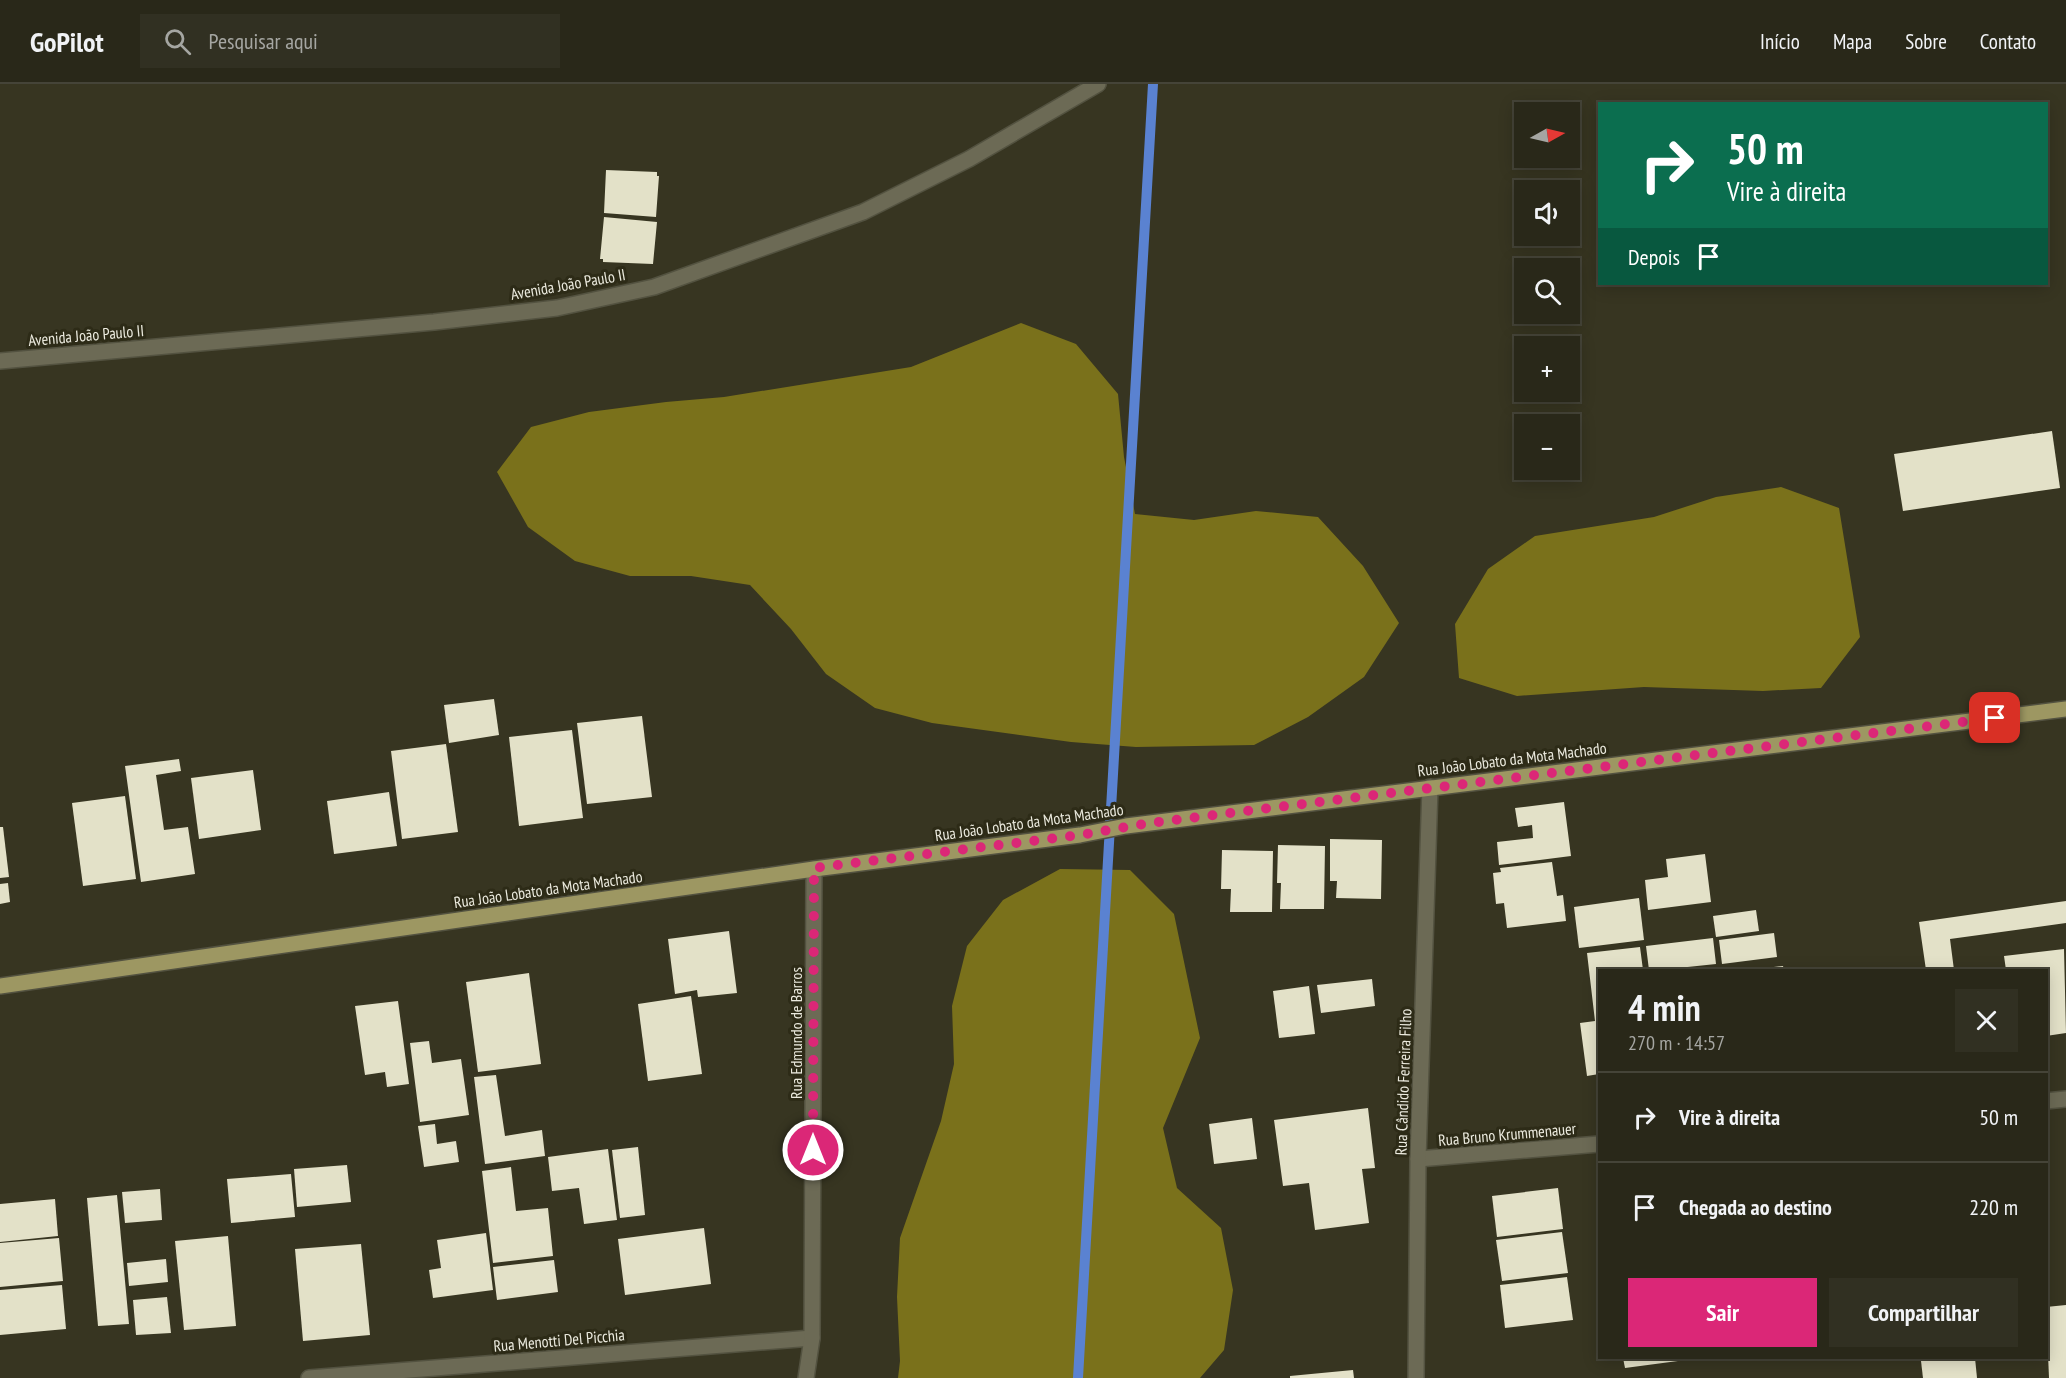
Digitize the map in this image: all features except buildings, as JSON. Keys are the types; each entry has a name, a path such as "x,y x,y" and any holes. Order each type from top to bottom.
{"main road":[{"name":"Rua João Lobato da Mota Machado","path":"0,986 814,868 1080,835 1126,826 2066,709"}],"street":[{"name":"Avenida João Paulo II","path":"0,361 434,322 557,308 654,287 863,212 969,159 1098,84"},
{"name":"Rua Cândido Ferreira Filho","path":"1416,1378 1418,1160 1430,787"},
{"name":"Rua Edmundo de Barros","path":"806,1378 812,1338 814,868"},
{"path":"2048,1101 2066,1099"},
{"name":"Rua Bruno Krummenauer","path":"1418,1160 1598,1144"},
{"name":"Rua Menotti Del Picchia","path":"309,1378 812,1338"}],"shaded area":[{"path":"1021,323 1076,344 1118,394 1124,457 1135,514 1194,520 1256,511 1318,517 1363,566 1399,623 1364,677 1308,717 1254,745 1136,747 1071,742 932,723 875,708 826,674 791,629 750,585 691,576 630,576 575,561 528,527 497,472 531,427 589,412 724,397 911,367"},
{"path":"1781,487 1839,508 1860,637 1821,688 1763,691 1644,687 1517,696 1459,678 1455,624 1488,569 1535,536 1654,517 1716,497"},
{"path":"1060,869 1130,870 1174,914 1200,1038 1163,1128 1177,1188 1221,1228 1233,1290 1224,1350 1200,1378 898,1378 900,1361 897,1297 900,1238 941,1121 954,1064 952,1006 967,946 1003,900"}],"waterway":[{"path":"1078,1378 1153,84"}],"route":[{"path":"813,1150 814,868 1080,835 1126,826 1430,787 1995,718"}]}
